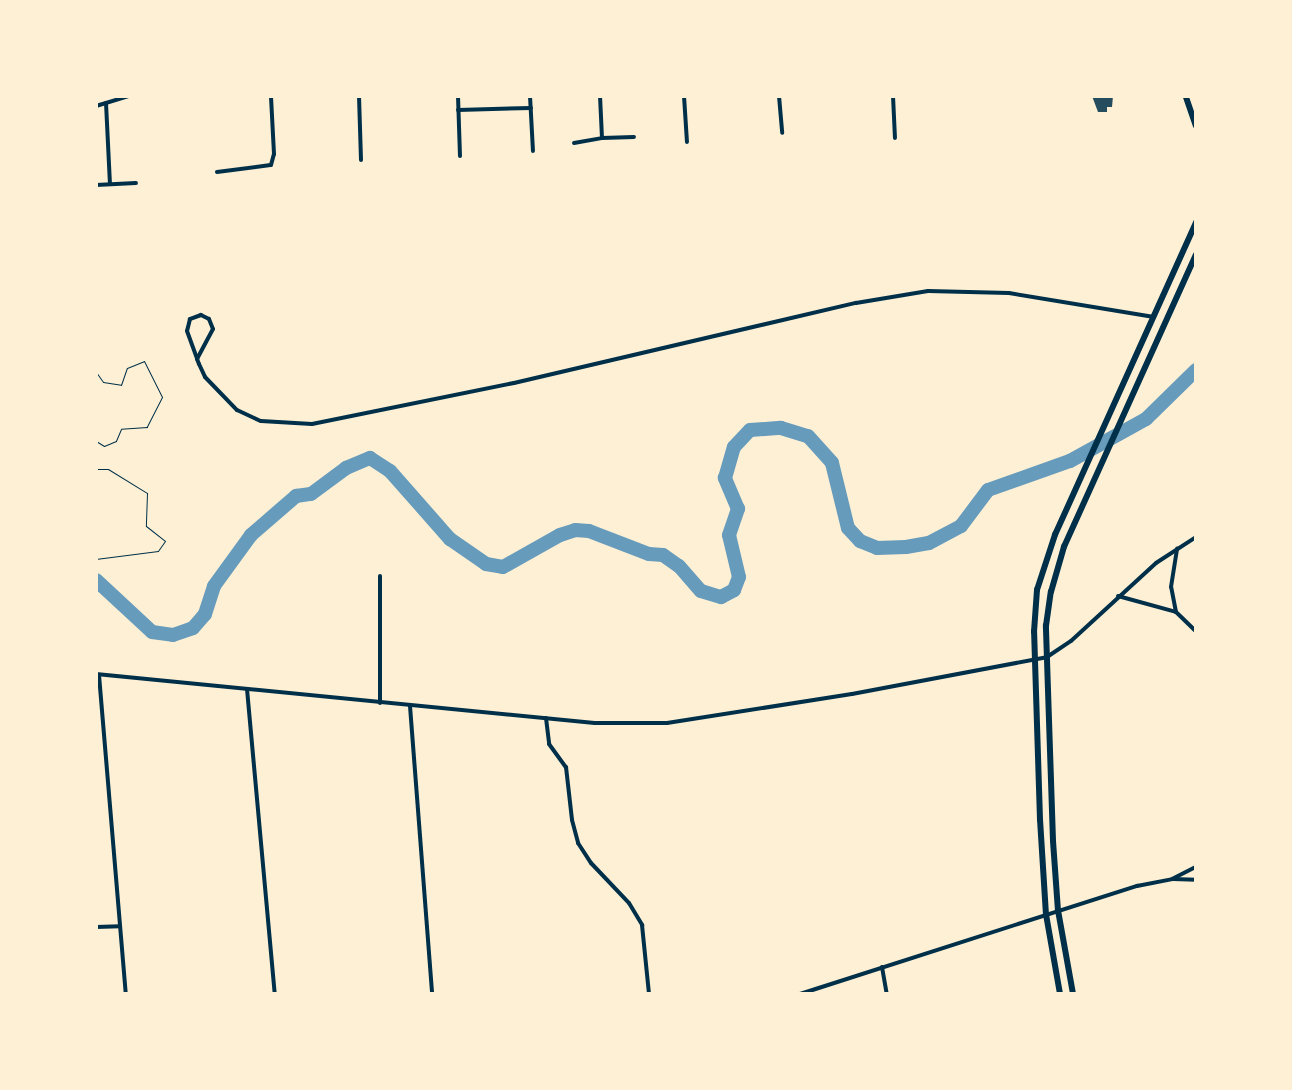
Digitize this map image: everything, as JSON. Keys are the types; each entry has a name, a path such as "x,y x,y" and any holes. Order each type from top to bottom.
{"main road":[{"path":"1186,96 1196,125"},
{"path":"1060,994 1046,915 1034,660 1035,606 1043,566 1196,222"},
{"path":"1073,994 1058,911 1047,656 1048,608 1056,571 1196,255"},
{"path":"1154,317 1166,321"}],"street":[{"path":"96,106 128,96"},
{"path":"217,172 272,165 274,154 271,96"},
{"path":"358,96 361,160"},
{"path":"458,96 460,156"},
{"path":"530,96 532,151"},
{"path":"600,96 602,138"},
{"path":"684,96 687,142"},
{"path":"779,96 782,133"},
{"path":"893,96 895,138"},
{"path":"106,103 110,184"},
{"path":"458,110 531,108"},
{"path":"574,143 602,138 634,137"},
{"path":"96,185 136,183"},
{"path":"197,359 213,329 209,319 201,315 190,319 187,331 197,359 205,377 243,415 261,421 312,424 395,409 909,293 958,290 1009,292 1154,317"},
{"path":"126,994 98,674 546,718 633,725 667,723 1034,660 1047,656 1071,642 1118,596 1196,536"},
{"path":"1176,612 1171,587 1178,548"},
{"path":"380,576 380,703"},
{"path":"1118,596 1176,612 1196,631"},
{"path":"247,689 275,994"},
{"path":"410,706 432,994"},
{"path":"546,718 549,744 566,767 572,820 578,843 591,863 629,903 642,925 649,994"},
{"path":"1172,879 1196,867"},
{"path":"800,994 1137,886 1172,879 1196,880"},
{"path":"96,927 120,926"},
{"path":"882,967 888,994"}],"path":[{"path":"96,372 103,382 121,385 127,368 144,360 162,397 147,426 121,429 116,441 104,446 96,441"},
{"path":"96,469 108,469 147,493 146,526 164,540 158,551 96,559"}],"building":[{"path":"1092,96 1113,96 1112,107 1107,107 1107,112 1098,112"}],"waterway":[{"path":"96,580 152,632 173,635 193,628 205,614 214,586 251,535 296,496 311,494 346,468 370,458 390,471 450,539 486,564 503,567 560,535 575,530 589,531 649,554 663,555 679,566 701,591 721,597 734,590 739,577 729,535 738,509 725,478 734,447 750,430 781,428 808,436 832,463 848,528 860,541 877,548 906,547 929,543 961,526 988,490 1070,461 1146,419 1196,370"}]}
